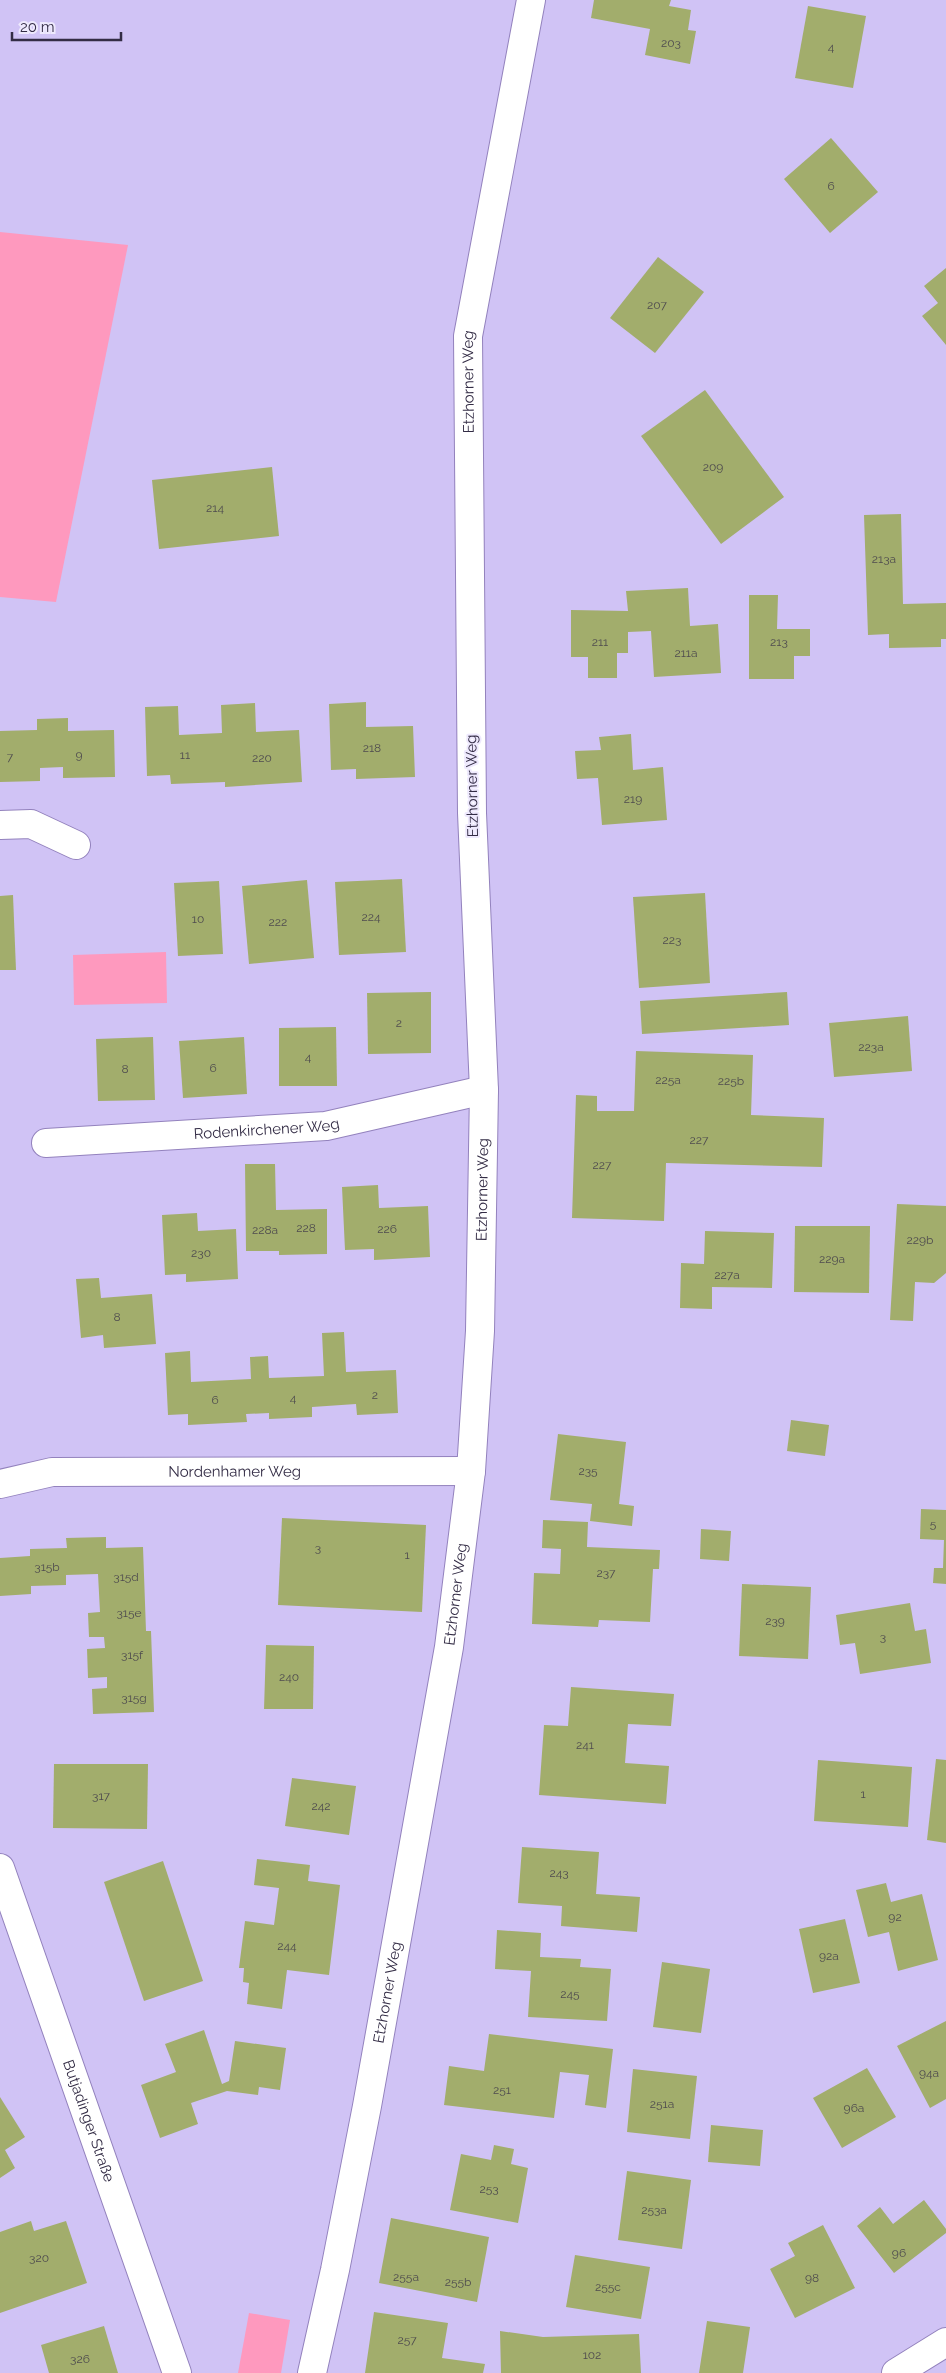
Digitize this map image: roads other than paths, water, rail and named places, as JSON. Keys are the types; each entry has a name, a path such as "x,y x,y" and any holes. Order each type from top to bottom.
{"street":[{"name":"Etzhorner Weg","path":"312,2373 335,2270 367,2106 442,1686 471,1471 480,1331 484,1090 472,813 468,336 531,0"},
{"path":"0,825 31,824 76,845"},
{"name":"Rodenkirchener Weg","path":"46,1143 326,1126 484,1090"},
{"name":"Nordenhamer Weg","path":"0,1484 52,1472 471,1471"},
{"name":"Butjadinger Straße","path":"0,1868 177,2373"},
{"path":"896,2373 946,2342"}]}
